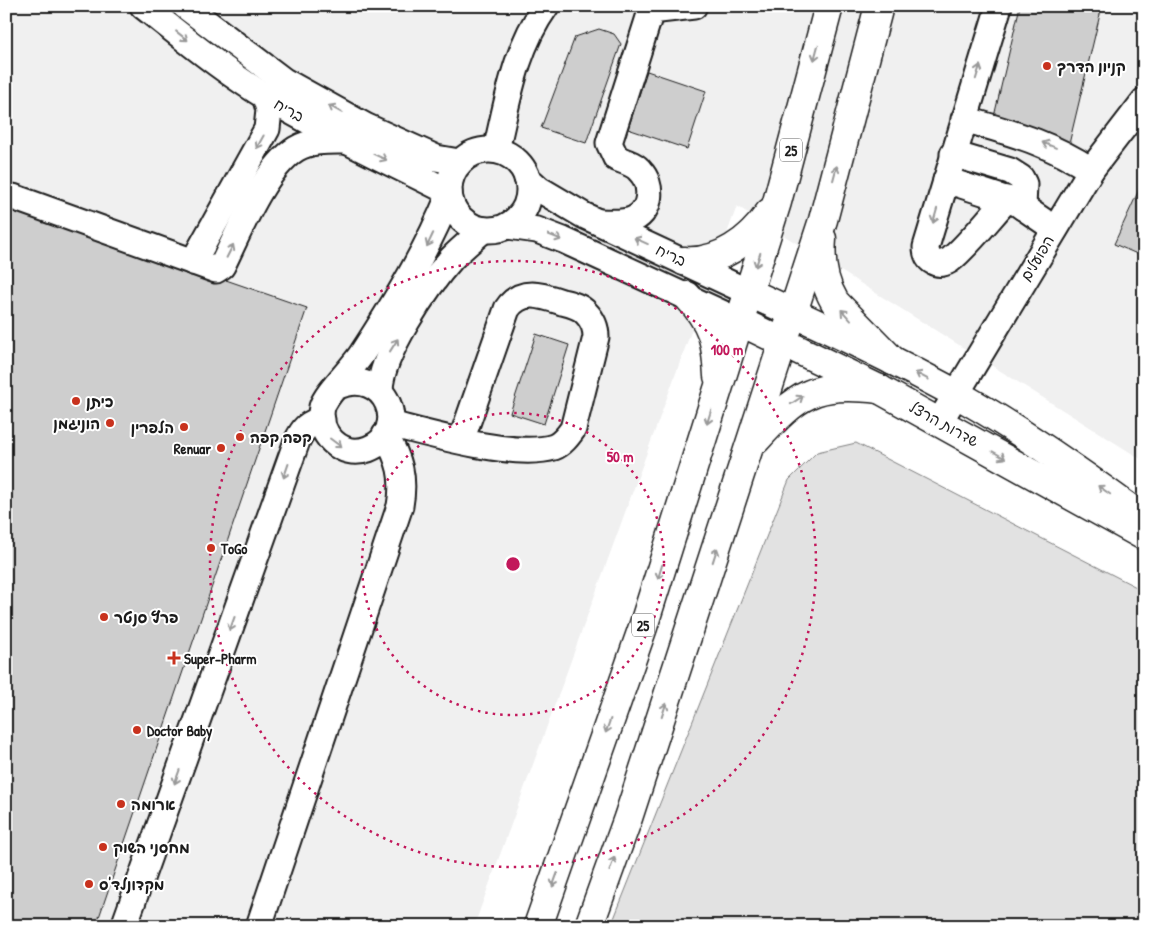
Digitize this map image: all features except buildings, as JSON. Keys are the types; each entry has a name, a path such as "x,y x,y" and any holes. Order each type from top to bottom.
{"main road":[{"name":"25","path":"538,926 643,627 777,202 829,6"},
{"path":"589,926 632,809 823,220 879,6"},
{"path":"684,261 707,259 734,248 759,228 777,202"},
{"path":"823,220 822,265 829,291 846,316 893,361"},
{"name":"בריח","path":"748,292 793,312"},
{"path":"687,296 708,322 714,345 718,387"},
{"name":"שדרות הרצל","path":"793,312 955,394 1059,459 1144,519"},
{"name":"שדרות הרצל","path":"739,321 940,421 1103,515 1144,536"},
{"path":"750,447 781,413 804,396 836,386 879,389"}],"street":[{"name":"בריח","path":"143,6 265,96 345,141 449,194"},
{"name":"בריח","path":"185,6 284,81 365,126 436,158 460,162"},
{"path":"496,150 518,59 531,27 546,6"},
{"path":"599,222 634,219 643,212 649,191 646,179 639,169 616,158 609,143 645,8 694,6"},
{"path":"953,154 1016,174 1024,184 1015,203 951,259 938,264 930,261 926,256 926,247 953,154 999,6"},
{"path":"193,262 267,129 269,110 265,96"},
{"name":"הפועלים","path":"940,421 1091,170 1144,101"},
{"path":"964,119 1056,148 1091,170"},
{"path":"13,197 216,270 221,268 266,181 281,161 297,149 313,142 345,141"},
{"path":"336,387 347,382 359,381 371,384 388,401 391,412 388,430 378,444 368,449 357,451 346,450 336,445 328,437 322,420 323,405 328,395 362,354 419,263 449,194 451,177 460,162 473,153 496,150 507,153 517,161 527,178 529,189 528,202 518,218 508,226 496,230 483,230 471,226 461,219 454,210 449,194"},
{"name":"בריח","path":"527,178 562,203 748,292"},
{"path":"946,180 1015,203 1055,229"},
{"name":"בריח","path":"508,226 537,230 563,240 739,321"},
{"path":"380,391 381,374 389,353 437,276 453,257 483,230"},
{"path":"388,430 461,441 524,450 555,447 566,440 573,429 596,337 596,327 586,312 576,306 536,294 521,297 512,302 507,309 461,441"},
{"path":"124,926 297,441 302,430 309,424 322,420"},
{"path":"259,926 400,506 404,488 402,473 388,430"}],"shaded area":[{"path":"6,6 1144,6 1144,461 737,206 474,926 6,926"},
{"path":"856,443 1144,591 1144,926 611,926 789,480 817,452"}],"railway":[{"path":"1138,926 1144,920"}],"place":[{"name":"קניון הדרך","path":"1047,66"},
{"name":"כיתן","path":"76,401"},
{"name":"הוניגמן","path":"110,423"},
{"name":"הלפרין","path":"184,427"},
{"name":"קפה קפה","path":"240,437"},
{"name":"Renuar","path":"221,448"},
{"name":"ToGo","path":"211,548"},
{"name":"פרץ סנטר","path":"104,617"},
{"name":"Super-Pharm","path":"174,658"},
{"name":"Doctor Baby","path":"137,730"},
{"name":"ארומה","path":"121,804"},
{"name":"מחסני השוק","path":"103,847"},
{"name":"מקדונלד'ס","path":"89,884"}]}
